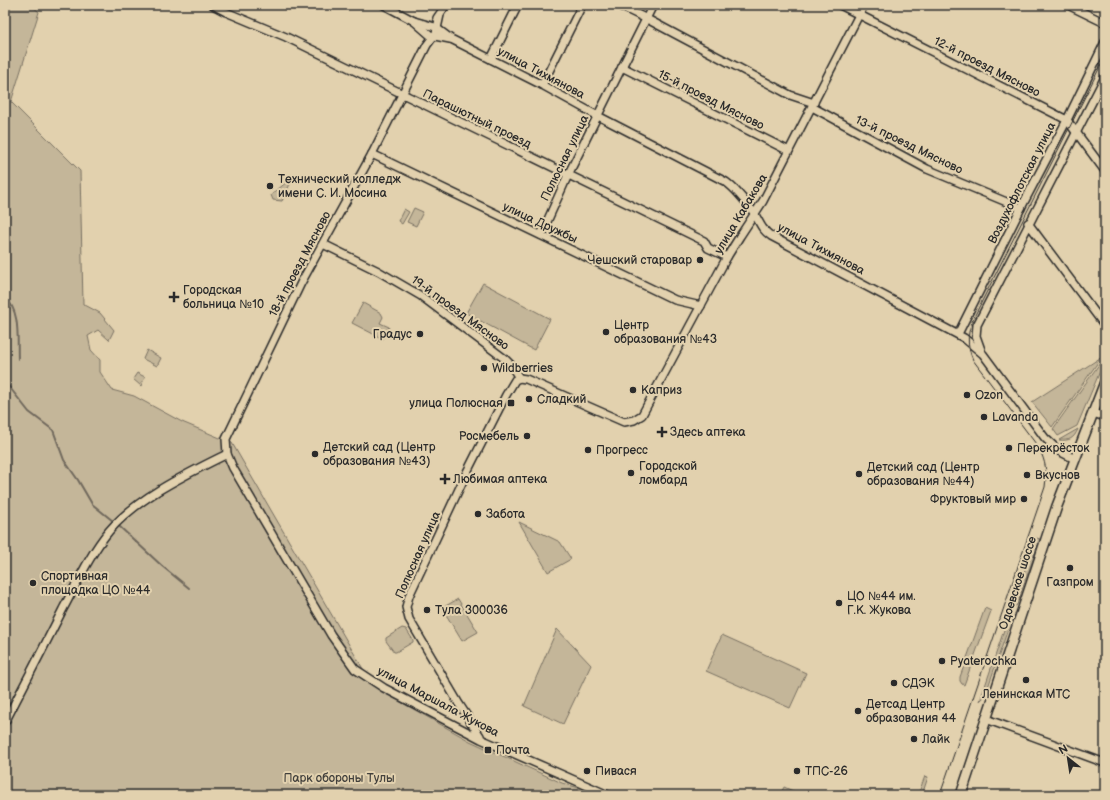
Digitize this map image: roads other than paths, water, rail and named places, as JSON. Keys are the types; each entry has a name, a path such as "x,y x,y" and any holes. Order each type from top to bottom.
{"main road":[{"name":"Одоевское шоссе","path":"961,795 1057,506 1105,382"}],"street":[{"name":"Парашютный проезд","path":"213,5 286,37 568,176 704,241 708,248 727,257"},
{"name":"улица Тихмянова","path":"384,5 414,21 431,35 451,39"},
{"path":"431,35 446,5"},
{"path":"491,59 518,5"},
{"path":"542,85 582,5"},
{"name":"13-й проезд Мясново","path":"618,5 790,96 813,105 927,169 1021,208"},
{"name":"Полюсная улица","path":"541,235 568,176 654,5"},
{"name":"12-й проезд Мясново","path":"840,5 1067,120 1104,166"},
{"name":"улица Кабакова","path":"519,378 526,379 624,422 634,420 642,415 727,257 763,201 864,5"},
{"path":"1068,5 1105,23"},
{"name":"улица Тихмянова","path":"414,21 435,27 451,39 726,182 733,188 755,215 761,226 771,236 958,334 983,354 1045,438 1059,451 1075,459"},
{"name":"18-й проезд Мясново","path":"227,454 226,439 282,320 372,154 427,46 431,35"},
{"name":"Воздухофлотская улица","path":"958,334 1105,42"},
{"name":"15-й проезд Мясново","path":"622,67 789,151"},
{"name":"Воздухофлотская улица","path":"983,354 976,336 977,325 1105,77"},
{"name":"улица Дружбы","path":"372,154 675,300 701,306"},
{"path":"1028,224 1105,326"},
{"name":"19-й проезд Мясново","path":"323,244 378,271 421,296 506,359 519,378"},
{"name":"Полюсная улица","path":"481,739 409,619 406,608 409,596 467,472 506,395 515,380 519,378"},
{"path":"1093,413 1105,417"},
{"path":"5,722 84,569 109,531 128,513 154,493 192,471 227,454"},
{"name":"улица Маршала Жукова","path":"227,454 233,468 327,628 355,669 384,688 481,739 608,795"},
{"path":"986,719 1105,763"}],"waterway":[{"path":"5,37 6,46"},
{"path":"5,298 14,310 16,318 18,359"},
{"path":"5,388 7,384 29,412 53,430 64,460 92,504 113,521"},
{"path":"120,527 162,566 189,588"}],"tram line":[{"path":"940,795 1046,481 1045,463 1039,448 973,360 968,343 970,327 1105,57"}],"place":[{"name":"Технический колледж имени С. И. Мосина","path":"270,186"},
{"name":"Чешский старовар","path":"700,260"},
{"name":"Городская больница №10","path":"174,297"},
{"name":"Центр образования №43","path":"606,332"},
{"name":"Градус","path":"420,334"},
{"name":"Wildberries","path":"484,368"},
{"name":"Каприз","path":"633,390"},
{"name":"Ozon","path":"967,395"},
{"name":"Сладкий","path":"529,399"},
{"name":"улица Полюсная","path":"511,403"},
{"name":"Lavanda","path":"984,417"},
{"name":"Здесь аптека","path":"662,432"},
{"name":"Росмебель","path":"527,436"},
{"name":"Перекрёсток","path":"1009,448"},
{"name":"Прогресс","path":"588,450"},
{"name":"Детский сад (Центр образования №43)","path":"315,454"},
{"name":"Городской ломбард","path":"631,473"},
{"name":"Детский сад (Центр образования №44)","path":"859,474"},
{"name":"Вкуснов","path":"1027,475"},
{"name":"Любимая аптека","path":"445,479"},
{"name":"Фруктовый мир","path":"1024,499"},
{"name":"Забота","path":"478,514"},
{"name":"Газпром","path":"1070,568"},
{"name":"Спортивная площадка ЦО №44","path":"33,583"},
{"name":"ЦО №44 им. Г.К. Жукова","path":"839,603"},
{"name":"Тула 300036","path":"427,610"},
{"name":"Pyaterochka","path":"942,661"},
{"name":"Ленинская МТС","path":"1026,680"},
{"name":"СДЭК","path":"894,683"},
{"name":"Детсад Центр образования 44","path":"858,711"},
{"name":"Лайк","path":"914,739"},
{"name":"Почта","path":"488,750"},
{"name":"Пивася","path":"587,771"},
{"name":"ТПС-26","path":"797,771"}],"park label":[{"name":"Парк обороны Тулы","path":"339,778"}]}
